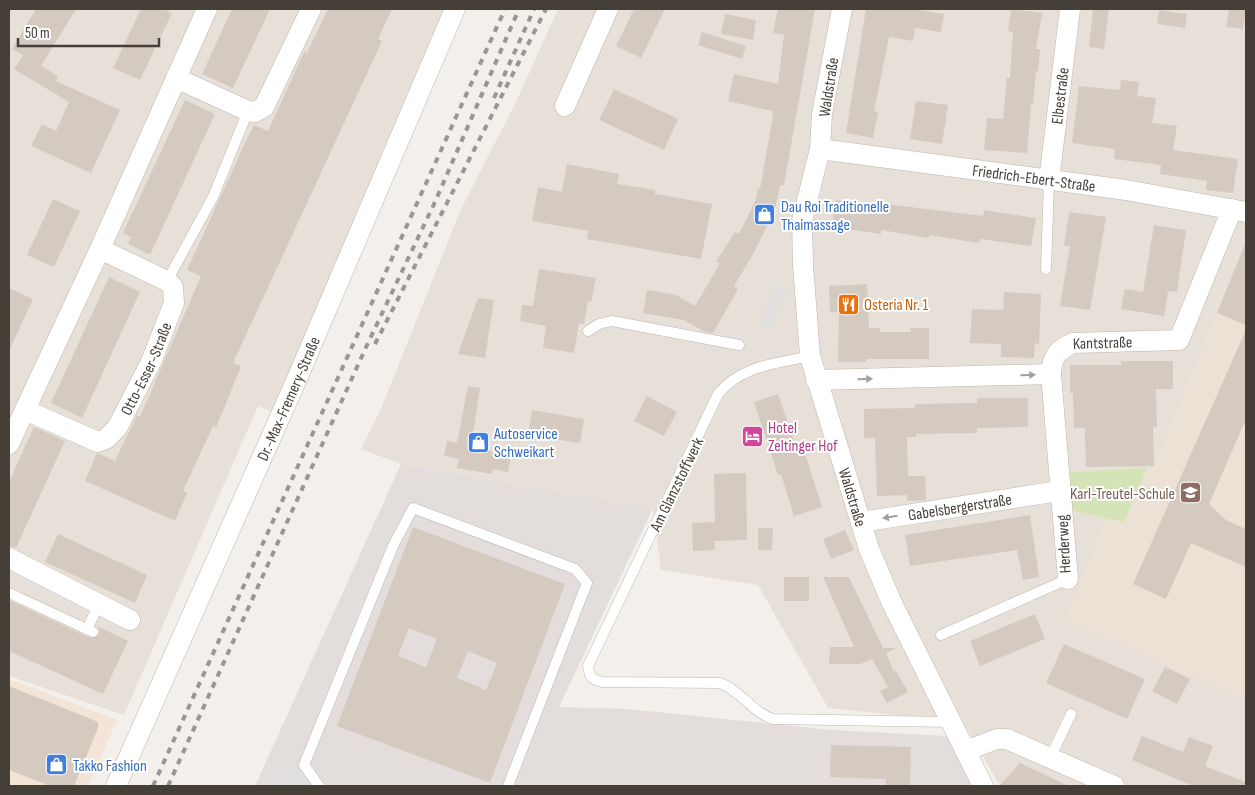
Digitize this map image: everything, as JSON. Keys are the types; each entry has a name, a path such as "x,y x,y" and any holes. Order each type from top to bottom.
{"street":[{"path":"9,444 100,249 207,9"},
{"path":"176,78 248,112 255,112 264,107 311,9"},
{"name":"Dr.-Max-Fremery-Straße","path":"116,786 296,381 455,9"},
{"path":"565,106 608,9"},
{"name":"Waldstraße","path":"842,9 822,114 820,149 802,221 803,265 810,356 869,549 890,601 949,722 983,786"},
{"name":"Elbestraße","path":"1049,182 1070,9"},
{"name":"Friedrich-Ebert-Straße","path":"820,149 1049,182 1126,190 1239,211"},
{"name":"Kantstraße","path":"1051,374 1052,360 1061,348 1073,343 1179,340 1239,211"},
{"path":"100,249 167,281"},
{"name":"Otto-Esser-Straße","path":"25,410 98,442 106,439 118,428 147,370 174,303 173,287 167,281"},
{"path":"816,380 1051,374"},
{"name":"Herderweg","path":"1051,374 1059,492 1068,578"},
{"name":"Gabelsbergerstraße","path":"861,522 1059,492"},
{"path":"9,558 130,620"},
{"path":"965,751 997,739 1007,739 1114,786"}],"lane":[{"path":"167,281 213,197 248,112"},
{"path":"1046,269 1049,182"},
{"path":"588,331 599,324 612,321 739,345"},
{"name":"Am Glanzstoffwerk","path":"810,356 749,370 730,380 718,394 588,666 588,673 594,680 602,682 720,683 730,688 760,714 773,719 949,722"},
{"path":"319,786 304,765 393,546 412,508 575,569 587,583 508,786"},
{"name":"Herderweg","path":"941,635 1048,589 1068,578"},
{"path":"9,593 91,627 99,604"},
{"path":"1050,758 1072,714"}],"shaded area":[{"path":"9,9 465,9 451,34 288,418 258,406 124,715 9,676"},
{"path":"558,9 1246,9 1246,786 1000,786 963,722 828,708 758,585 661,570 653,508 401,464 361,449 381,409 461,209 515,104"},
{"name":"Karl-Treutel-Schule","path":"1246,238 1246,700 1065,620 1106,518 1124,522 1147,468 1153,468"},
{"path":"775,283 788,288 771,331 759,326"},
{"path":"401,464 653,508 559,707 628,709 831,730 947,736 974,786 255,786"},
{"path":"9,679 117,720 88,786 9,786"},
{"path":"277,763 305,773 300,786 266,786"}],"green space":[{"path":"1147,468 1124,522 1071,510 1069,472"}],"building":[{"path":"36,9 76,9 41,66 58,76 56,81 120,110 91,173 31,146 42,124 56,131 69,102 14,69 23,55 12,49"},
{"path":"141,9 163,9 172,13 140,80 113,68"},
{"path":"232,9 270,9 233,88 202,74"},
{"path":"328,9 392,9 378,39 382,41 233,363 241,366 216,428 213,426 183,491 187,493 175,521 85,481 97,453 115,461 137,415 140,417 201,276 187,270 244,145 254,125 268,131 304,52 307,53"},
{"path":"634,9 665,9 641,58 616,46"},
{"path":"778,9 815,9 784,185 780,185 775,209 755,251 734,286 738,289 713,333 705,332 684,320 643,313 647,290 676,295 695,306 720,263 716,262 735,232 739,234 756,200 758,188 760,189 773,116 772,111 728,101 734,74 778,84 784,35 773,33"},
{"path":"866,9 914,9 944,14 941,32 915,28 913,41 889,37 874,111 878,112 873,138 846,133"},
{"path":"1011,9 1042,13 1036,49 1040,49 1038,72 1036,71 1033,104 1031,104 1027,153 984,150 987,118 1003,119 1007,78 1010,78 1013,32 1008,31"},
{"path":"1093,9 1109,9 1104,49 1089,47"},
{"path":"1229,9 1246,9 1243,29 1226,27"},
{"path":"1159,10 1187,14 1185,28 1157,24"},
{"path":"725,14 756,20 753,40 721,34"},
{"path":"702,32 746,46 742,59 698,45"},
{"path":"1121,80 1139,82 1137,96 1156,98 1152,123 1177,126 1173,150 1238,159 1233,193 1206,190 1207,181 1160,174 1161,165 1114,159 1115,149 1072,143 1079,86 1120,90"},
{"path":"614,89 678,119 664,150 599,120"},
{"path":"185,100 215,114 150,255 128,244 131,237 123,233"},
{"path":"916,101 948,105 942,144 910,139"},
{"path":"567,164 619,174 617,184 655,190 655,194 712,204 701,259 587,239 588,231 532,221 538,187 562,192"},
{"path":"53,199 80,211 54,267 27,255"},
{"path":"836,200 885,208 886,204 983,216 984,210 1036,218 1031,246 980,239 979,243 929,235 929,238 881,230 881,234 832,227"},
{"path":"1069,212 1106,217 1090,310 1060,306 1070,246 1064,246"},
{"path":"1154,225 1186,230 1177,292 1168,291 1164,316 1121,309 1125,289 1143,292"},
{"path":"1246,241 1246,325 1217,313"},
{"path":"539,269 596,278 591,302 588,301 584,324 579,323 574,353 543,348 546,326 520,321 522,305 533,306"},
{"path":"109,277 140,292 82,418 51,403"},
{"path":"867,284 869,328 880,328 880,332 911,332 910,328 929,328 929,359 866,359 866,362 838,362 839,312 830,312 829,286"},
{"path":"9,288 33,299 9,351"},
{"path":"1004,292 1041,294 1039,344 1035,343 1034,358 1001,357 1001,344 970,343 972,309 1003,310"},
{"path":"478,298 494,300 485,358 458,354"},
{"path":"1246,330 1246,419 1209,504 1226,520 1246,529 1246,567 1191,543 1166,599 1133,584"},
{"path":"1121,361 1173,361 1173,389 1156,389 1157,427 1153,427 1154,466 1086,467 1085,428 1074,428 1073,393 1070,393 1070,365 1121,365"},
{"name":"Autoservice Schweikart","path":"468,386 480,388 471,448 511,455 508,472 493,469 492,474 457,468 459,459 444,456 447,441 457,443"},
{"path":"778,394 795,444 801,441 822,507 794,516 781,474 778,475 754,402"},
{"path":"647,396 677,412 664,436 634,421"},
{"path":"977,398 1028,398 1028,427 977,428 977,433 916,434 916,437 907,437 908,476 925,476 926,500 907,501 907,495 877,496 875,438 864,438 864,409 915,408 915,404 977,403"},
{"path":"532,410 584,419 580,443 528,435"},
{"path":"34,427 65,441 16,548 9,546 9,482"},
{"path":"746,473 747,540 714,541 715,550 693,551 692,523 715,522 714,474"},
{"path":"1030,515 1039,577 1023,580 1017,550 910,566 905,535"},
{"path":"413,527 565,584 490,783 337,726","holes":["409,628 437,639 426,667 398,656","468,651 497,663 486,690 457,678"]},
{"path":"758,528 773,528 772,550 758,550"},
{"path":"845,530 854,550 831,559 823,539"},
{"path":"58,534 147,575 135,603 45,562"},
{"path":"784,577 809,577 809,601 784,601"},
{"path":"823,577 849,577 883,648 896,648 886,653 894,672 896,671 908,692 887,703 880,691 888,687 872,659 860,664 829,664 830,647 854,647"},
{"path":"9,600 90,638 99,635 100,631 97,626 128,641 103,694 9,651"},
{"path":"1035,614 1045,639 980,666 970,641"},
{"path":"1064,644 1145,679 1127,719 1046,683"},
{"path":"1165,667 1190,679 1177,704 1152,691"},
{"path":"9,686 98,722 98,728 74,786 50,786 9,770"},
{"path":"1142,736 1183,752 1189,737 1213,746 1205,766 1246,782 1246,786 1193,786 1132,760"},
{"path":"831,745 911,747 910,786 886,786 886,779 830,777"},
{"path":"1020,763 1069,786 999,786"}],"railway":[{"path":"153,786 505,9"},
{"path":"168,786 367,345 435,202 519,9"},
{"path":"494,98 534,9"},
{"path":"375,344 546,9"}],"place":[{"name":"Dau Roi Traditionelle Thaimassage","path":"765,215"},
{"name":"Osteria Nr. 1","path":"848,304"},
{"name":"Hotel Zeltinger Hof","path":"752,436"},
{"name":"Autoservice Schweikart","path":"478,442"},
{"name":"Karl-Treutel-Schule","path":"1191,493"},
{"name":"Takko Fashion","path":"57,765"}]}
